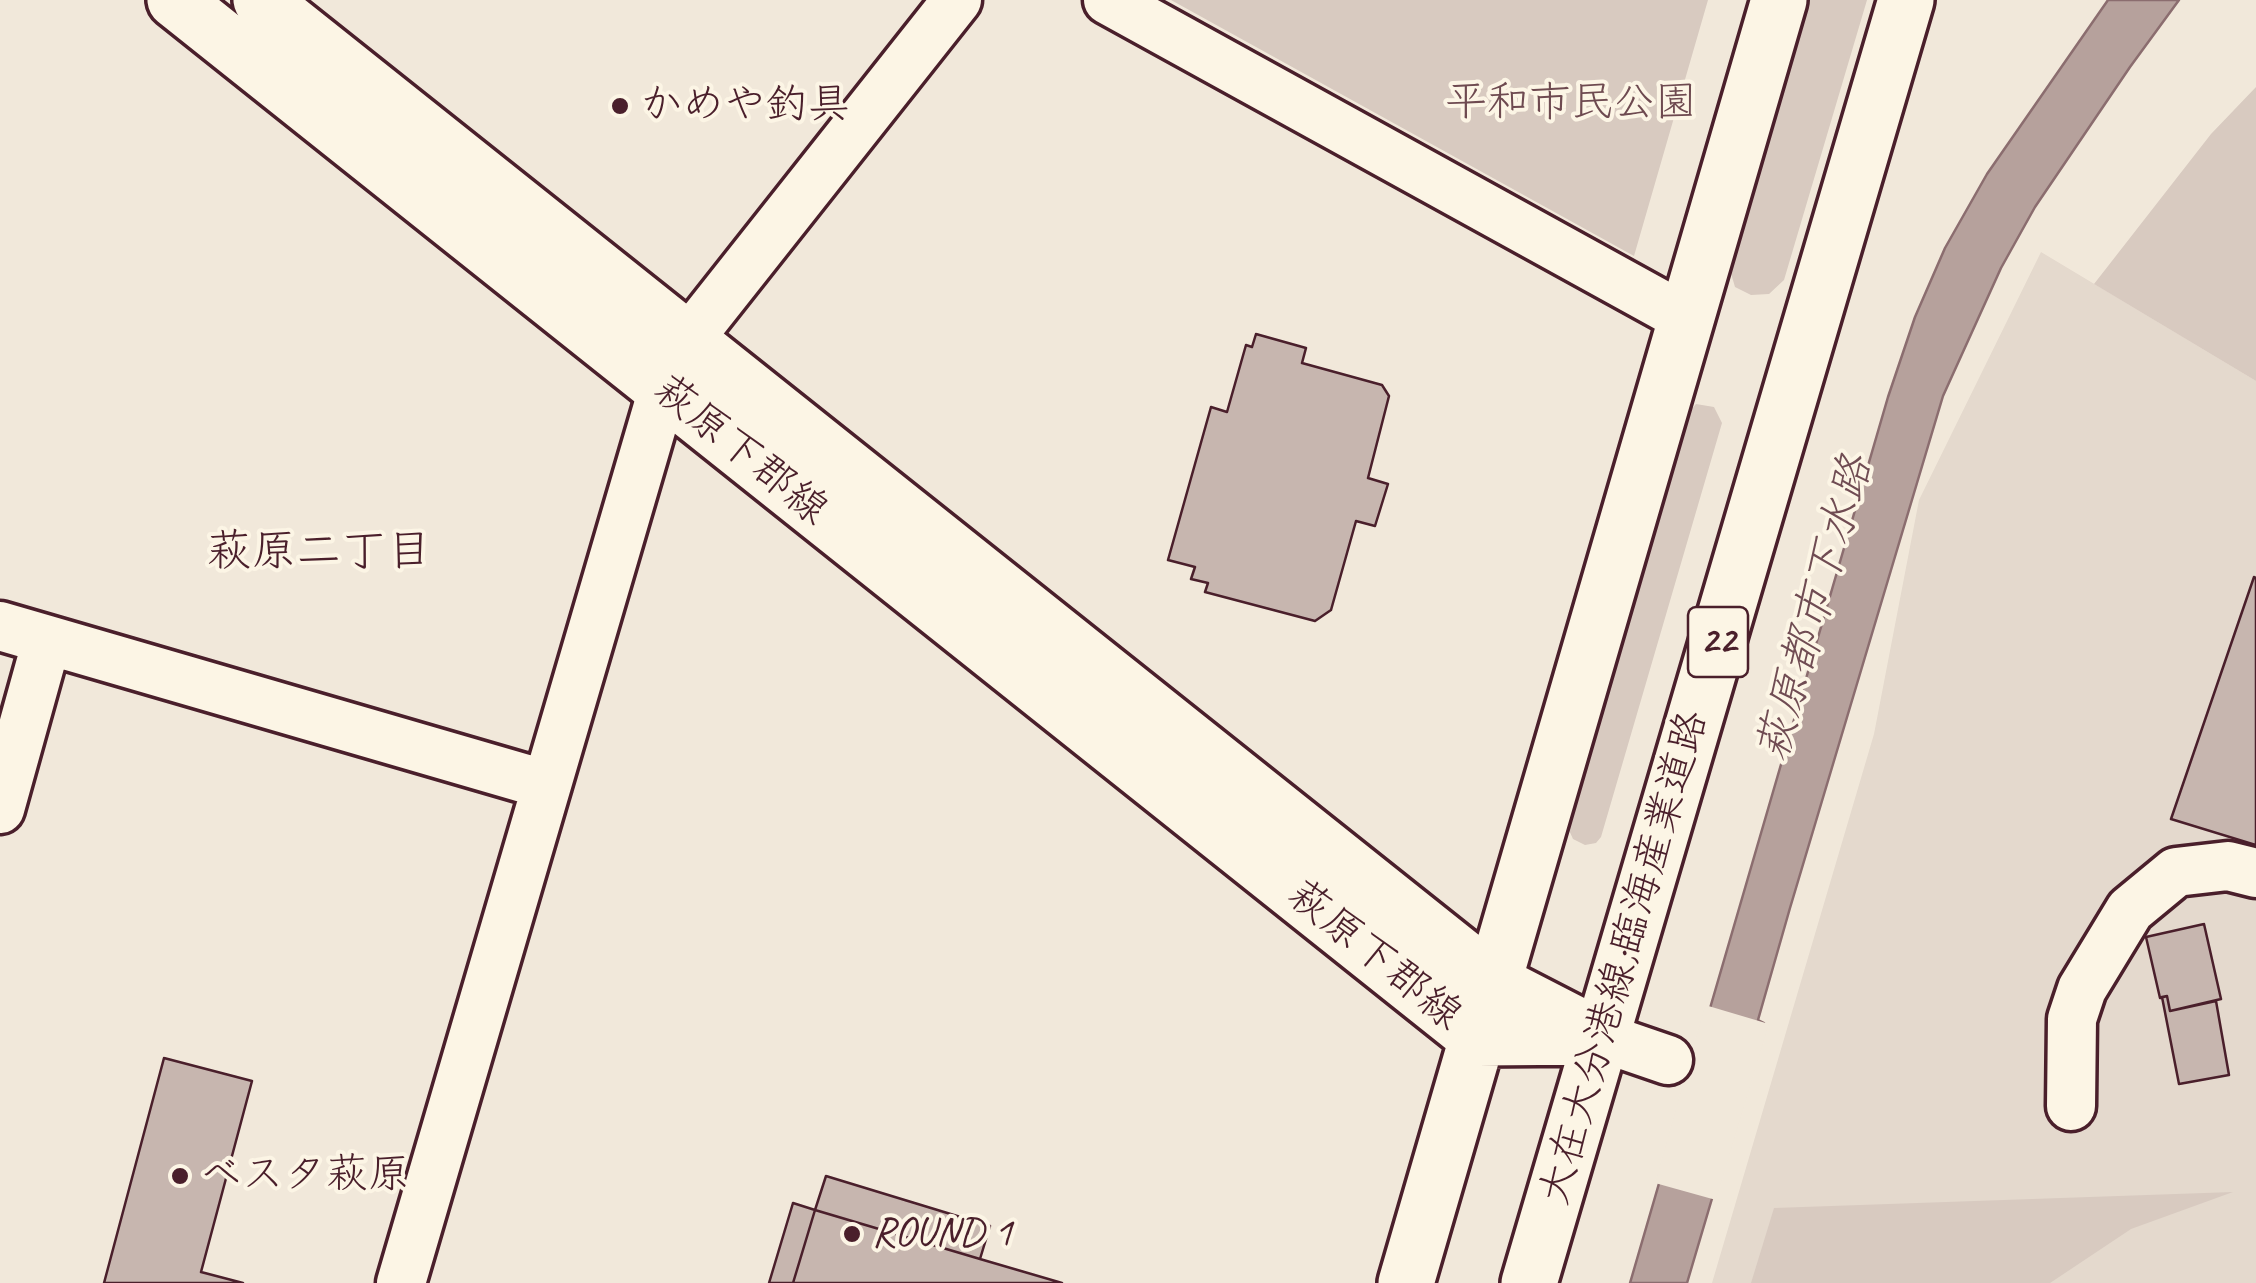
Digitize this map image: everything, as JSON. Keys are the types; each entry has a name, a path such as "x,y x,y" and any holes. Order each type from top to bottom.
{"main road":[{"name":"萩原下郡線","path":"175,0 1478,1038 1601,1038"},
{"name":"萩原下郡線","path":"261,0 1495,983 1601,1038"},
{"path":"1406,1283 1779,0"},
{"name":"大在大分港線;臨海産業道路","path":"1529,1283 1906,0"}],"street":[{"path":"401,1283 663,389 688,340 958,0"},
{"path":"1108,0 1688,319"},
{"path":"0,626 547,785"},
{"path":"0,809 47,640"},
{"path":"2071,1106 2072,1019 2082,989 2130,910 2176,872 2228,866 2256,873"},
{"path":"1601,1038 1668,1060"}],"shaded area":[{"path":"2108,0 2179,0 2035,207 2001,268 1943,396 1790,908 1758,1020 1764,1023 1687,1283 1630,1283 1888,397 1915,317 1945,248 1987,174"},
{"path":"2041,252 2256,381 2256,1283 1712,1283 1874,734 1919,500"}],"green space":[{"name":"平和市民公園","path":"1171,0 1708,0 1634,256"},
{"path":"1809,0 1867,0 1784,280 1769,294 1751,295 1735,287 1730,270"},
{"path":"2256,87 2256,381 2094,284 2211,134"},
{"path":"1696,404 1714,407 1722,423 1601,837 1596,843 1585,845 1573,839 1568,828 1690,411"},
{"path":"2233,1192 2131,1229 2050,1283 1751,1283 1774,1208"}],"pier":[{"path":"1705,1005 1769,1024 1716,1200 1655,1183"}],"building":[{"path":"1256,334 1306,348 1302,363 1382,385 1389,396 1368,478 1388,484 1375,526 1356,521 1331,610 1315,621 1205,592 1208,583 1191,579 1195,567 1168,560 1211,407 1227,412 1246,345 1252,347"},
{"path":"2256,578 2256,845 2171,819"},
{"path":"2204,924 2221,999 2170,1011 2167,996 2160,998 2146,937"},
{"path":"2167,996 2170,1011 2216,1001 2229,1075 2179,1084 2162,997"},
{"name":"ベスタ萩原","path":"164,1058 252,1081 201,1272 243,1283 104,1283"},
{"path":"826,1176 990,1226 980,1259 815,1210"},
{"path":"793,1203 815,1210 793,1283 769,1283"},
{"name":"ROUND 1","path":"815,1210 980,1259 1062,1283 793,1283"}],"place":[{"name":"かめや釣具","path":"620,106"},
{"name":"ベスタ萩原","path":"180,1176"},
{"name":"ROUND 1","path":"852,1234"}],"district":[{"name":"萩原二丁目","path":"319,553"}],"water label":[{"name":"萩原都市下水路","path":"1816,609"}]}
